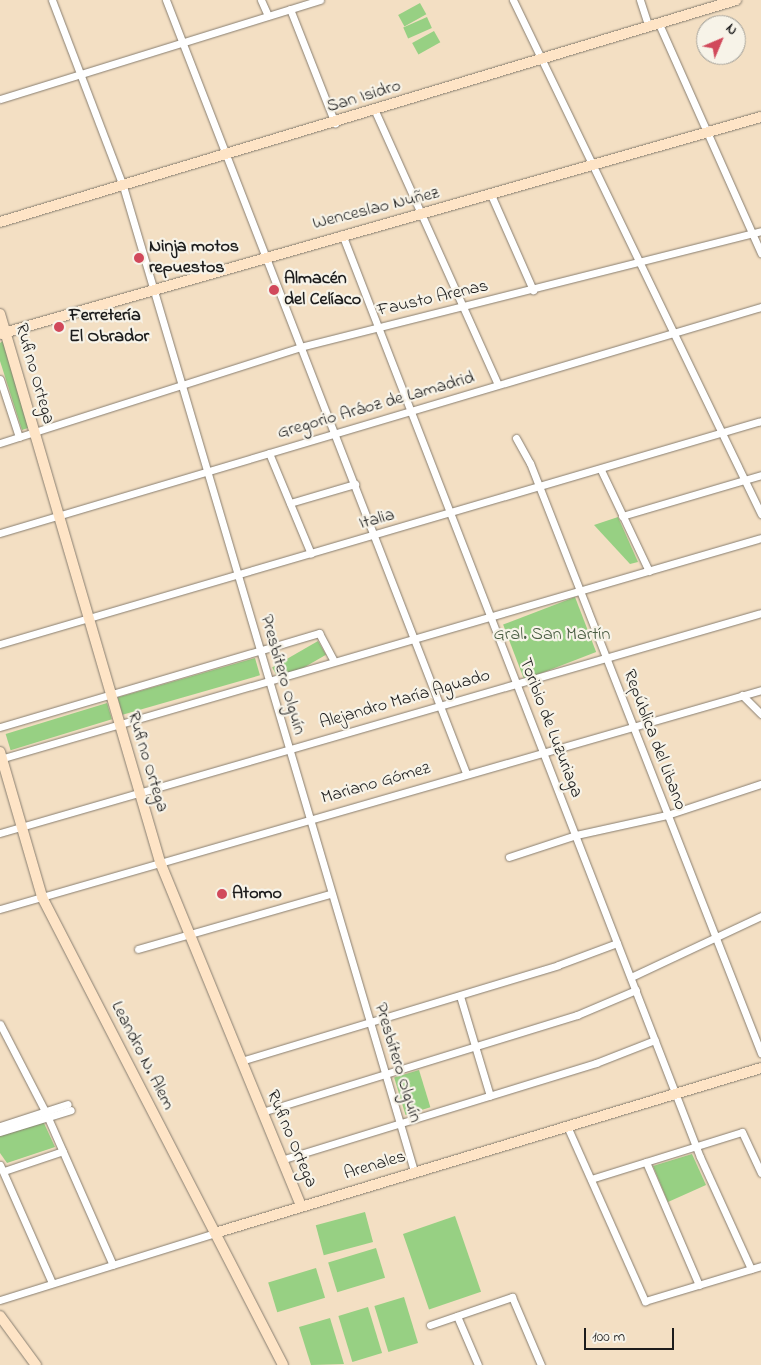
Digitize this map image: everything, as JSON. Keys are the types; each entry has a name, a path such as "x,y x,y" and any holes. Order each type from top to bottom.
{"street":[{"name":"Presbítero Olguín","path":"52,0 79,75 124,186 180,385 414,1171"},
{"path":"166,0 466,774"},
{"path":"261,0 268,16"},
{"path":"0,99 320,0"},
{"path":"514,0 676,333 761,514"},
{"path":"640,0 708,134 761,253"},
{"name":"San Isidro","path":"0,222 226,156 736,0"},
{"path":"290,10 335,123"},
{"path":"375,111 498,385"},
{"name":"Wenceslao Nuñez","path":"3,333 264,255 422,213 492,197 596,168 761,117"},
{"path":"492,197 533,290"},
{"name":"Fausto Arenas","path":"0,443 300,347 464,308 761,231"},
{"name":"Toribio de Luzuriaga","path":"342,234 380,327 697,1147 751,1269"},
{"name":"Gregorio Aráoz de Lamadrid","path":"0,532 761,307"},
{"name":"Rufino Ortega","path":"0,314 3,333 160,862 301,1206"},
{"name":"Rufino Ortega","path":"0,379 19,437"},
{"name":"Italia","path":"0,644 452,514 761,421"},
{"name":"República del Libano","path":"516,438 540,488 667,815 718,938 761,1054"},
{"path":"269,453 311,554"},
{"path":"601,470 649,571"},
{"path":"622,516 761,475"},
{"path":"290,503 355,484"},
{"path":"1,756 333,659 761,538"},
{"name":"Alejandro María Aguado","path":"0,833 138,791 761,613"},
{"path":"0,727 319,633 333,659"},
{"name":"Mariano Gómez","path":"0,909 761,690"},
{"path":"742,695 761,714"},
{"name":"Leandro N. Alem","path":"1,756 42,897 283,1365"},
{"path":"509,857 576,835 667,815 761,784"},
{"path":"138,949 330,894"},
{"path":"631,977 761,917"},
{"path":"241,1061 460,996 617,943"},
{"path":"262,1112 577,1015 636,990"},
{"path":"460,996 472,1047 490,1096"},
{"path":"0,1024 47,1114 113,1265"},
{"path":"281,1160 490,1096 655,1040"},
{"name":"Arenales","path":"0,1300 414,1171 761,1068"},
{"path":"0,1132 69,1107"},
{"path":"0,1126 47,1114"},
{"path":"567,1126 645,1301 761,1266"},
{"path":"591,1178 742,1132 761,1173"},
{"path":"52,1283 2,1168 64,1152"},
{"path":"646,1162 698,1285"},
{"path":"430,1325 512,1297 541,1365"},
{"path":"0,1316 36,1365"},
{"path":"457,1316 478,1365"}],"green space":[{"path":"420,3 426,14 404,26 398,15"},
{"path":"427,17 432,28 408,39 403,28"},
{"path":"434,31 440,42 418,54 412,43"},
{"path":"7,338 31,427 22,430 0,361 0,343"},
{"path":"618,517 638,562 630,564 594,525"},
{"name":"Gral. San Martín","path":"575,597 596,652 524,680 503,625"},
{"path":"318,641 326,655 280,681 272,668"},
{"path":"255,658 260,675 123,715 118,697"},
{"path":"107,703 112,719 11,750 6,734"},
{"path":"419,1070 430,1107 406,1115 394,1078"},
{"path":"43,1121 55,1147 7,1163 0,1153 0,1135"},
{"path":"692,1154 706,1185 668,1202 653,1166"},
{"path":"365,1212 373,1242 324,1255 316,1225"},
{"path":"455,1216 481,1292 429,1310 403,1234"},
{"path":"376,1248 385,1278 337,1292 328,1263"},
{"path":"316,1268 325,1298 277,1312 268,1283"},
{"path":"404,1297 418,1343 388,1352 374,1306"},
{"path":"368,1307 382,1353 352,1362 338,1316"},
{"path":"330,1318 344,1364 311,1365 299,1327"}],"place":[{"name":"Ninja motos repuestos","path":"139,258"},
{"name":"Almacén del Celíaco","path":"274,290"},
{"name":"Ferretería El Obrador","path":"59,327"},
{"name":"Atomo","path":"222,894"}]}
